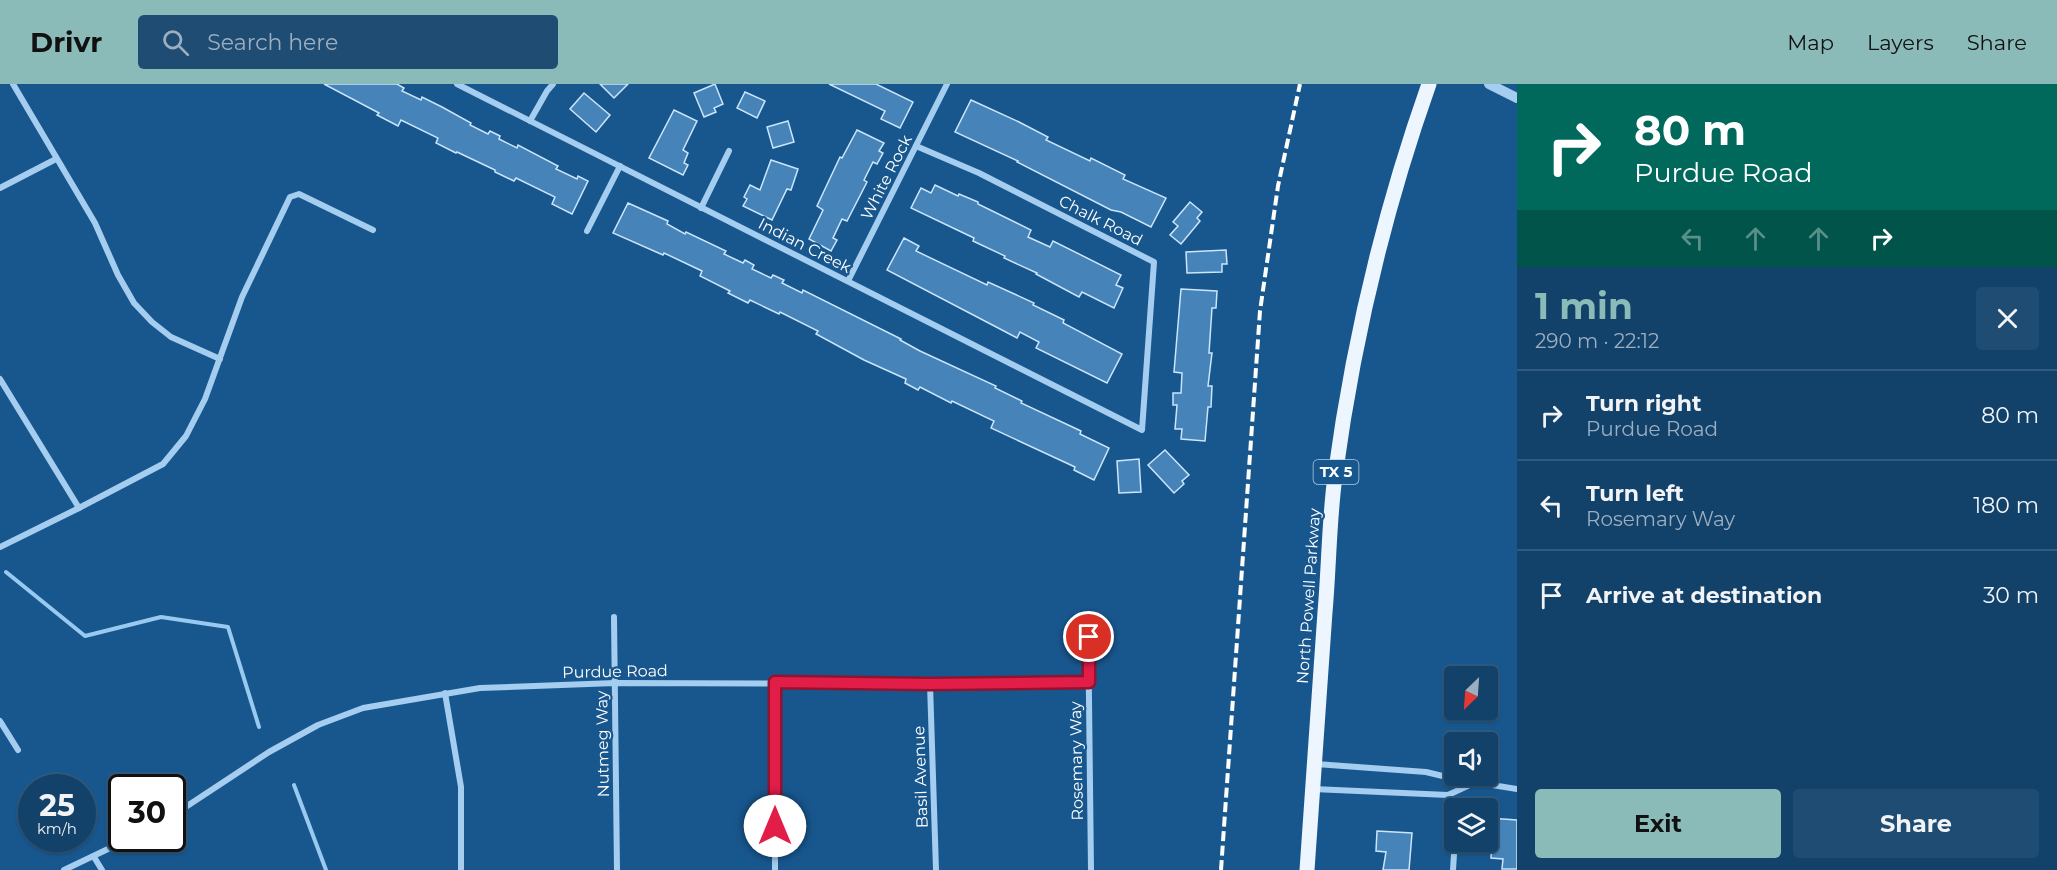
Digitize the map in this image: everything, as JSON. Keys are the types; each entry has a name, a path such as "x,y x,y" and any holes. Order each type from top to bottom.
{"main road":[{"name":"North Powell Parkway","path":"1307,870 1335,477 1359,329 1402,164 1429,84"}],"street":[{"path":"13,84 95,223 118,275 134,303 152,322 171,337 220,359"},
{"name":"Indian Creek","path":"457,84 1142,429"},
{"path":"530,120 553,84"},
{"path":"1490,84 1517,98"},
{"name":"White Rock","path":"848,281 944,85"},
{"name":"Chalk Road","path":"916,146 979,173 1154,262 1142,429"},
{"path":"701,208 729,151"},
{"path":"0,188 56,159"},
{"path":"587,231 620,166"},
{"path":"0,547 163,464 186,436 205,399 242,297 290,197 299,194 373,230"},
{"path":"0,379 80,508"},
{"name":"Rosemary Way","path":"1088,615 1091,870"},
{"name":"Nutmeg Way","path":"614,617 617,870"},
{"path":"775,682 775,870"},
{"name":"Purdue Road","path":"186,807 269,752 318,725 363,708 480,688 615,683 1089,682"},
{"name":"Basil Avenue","path":"930,684 936,870"},
{"path":"445,693 461,787 460,870"},
{"path":"0,721 18,750"},
{"path":"1314,764 1426,772 1444,776"},
{"path":"1312,789 1448,795 1468,786"},
{"path":"1496,786 1517,789"},
{"path":"64,870 108,849"},
{"path":"1454,854 1454,870"},
{"path":"94,856 102,870"}],"building":[{"path":"324,84 397,84 404,88 402,91 421,100 422,97 471,123 470,125 488,134 490,131 500,136 499,139 517,148 518,145 558,166 556,169 577,179 578,176 588,181 572,214 552,204 555,197 516,178 514,181 436,143 438,138 401,120 398,126 377,115 379,113"},
{"path":"600,84 628,84 614,98"},
{"path":"715,84 723,104 714,108 716,112 704,117 694,93"},
{"path":"829,84 876,84 913,102 900,128 881,119 885,111"},
{"path":"745,92 765,101 757,118 737,108"},
{"path":"584,93 610,115 596,132 570,109"},
{"path":"971,100 1048,137 1046,140 1125,175 1123,179 1166,198 1151,227 1121,212 1111,210 1018,161 955,132"},
{"path":"674,110 697,121 683,150 688,153 684,163 688,165 683,175 649,158"},
{"path":"788,121 794,142 773,148 767,127"},
{"path":"857,130 884,143 879,151 883,153 877,164 873,162 864,180 867,182 847,221 842,219 833,238 837,240 831,251 809,239 823,210 817,206 840,157 842,158"},
{"path":"771,160 798,169 791,190 787,189 772,220 743,206 747,199 744,197 750,185 760,190"},
{"path":"935,185 978,202 1031,230 1028,237 1050,247 1053,241 1121,275 1116,285 1123,288 1114,308 1082,292 1079,297 973,241 974,238 911,208 921,188 931,193"},
{"path":"1190,202 1202,212 1197,218 1200,221 1181,244 1170,235 1178,226 1173,222"},
{"path":"628,203 668,221 667,224 685,234 686,232 726,251 724,254 743,263 745,260 754,265 752,269 771,278 773,275 784,280 782,283 802,293 803,290 901,339 920,351 996,386 995,388 1022,401 1021,403 1081,431 1080,434 1109,448 1094,480 1074,470 1075,467 991,428 994,421 920,387 918,390 905,383 906,379 816,334 818,331 780,312 779,314 750,300 748,303 728,293 730,291 700,276 702,271 613,233"},
{"path":"904,238 919,246 916,251 987,285 988,282 1034,303 1033,305 1064,320 1063,323 1122,354 1107,383 1036,348 1039,342 1020,332 1017,338 887,270"},
{"path":"1226,250 1227,264 1222,264 1222,272 1187,273 1186,252"},
{"path":"1181,289 1217,291 1216,308 1212,308 1209,353 1212,353 1208,386 1212,386 1211,407 1208,407 1205,441 1181,439 1182,429 1175,429 1177,405 1173,405 1173,393 1181,393 1182,373 1174,372"},
{"path":"1165,450 1189,475 1182,481 1184,484 1174,493 1148,465"},
{"path":"1139,459 1141,492 1119,493 1117,461"},
{"path":"1498,819 1517,820 1517,869 1502,869 1503,859 1491,858 1491,852 1498,852"},
{"path":"1377,831 1412,833 1409,870 1383,870 1386,852 1376,851"}],"waterway":[{"path":"6,572 85,636 161,617 228,627 259,727"},
{"path":"294,785 326,870"}],"railway":[{"path":"1221,870 1260,311 1278,186 1300,84"}],"route":[{"path":"775,826 775,682 930,684 1089,682 1089,637"}]}
